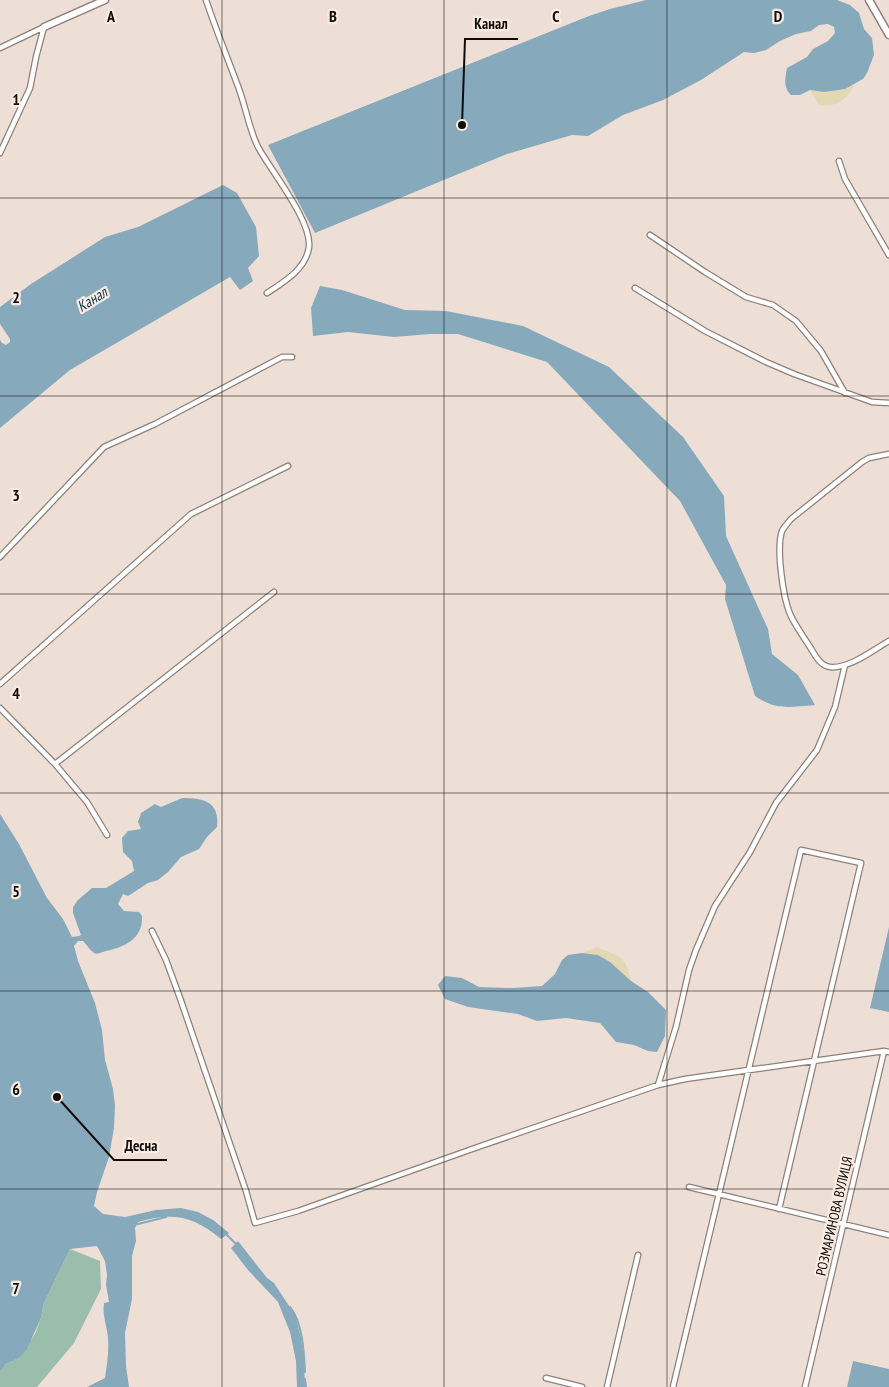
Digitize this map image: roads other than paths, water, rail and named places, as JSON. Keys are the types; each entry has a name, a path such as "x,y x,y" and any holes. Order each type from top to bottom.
{"street":[{"path":"0,48 96,2 105,0"},
{"path":"206,0 258,146 305,222 310,245 307,258 297,272 267,293"},
{"path":"869,0 889,35"},
{"path":"0,154 30,88 44,27"},
{"path":"839,161 845,179 889,255"},
{"path":"650,235 746,297 773,305 796,321 821,351 845,393"},
{"path":"635,288 705,331 766,362 845,393 872,402 889,403"},
{"path":"0,557 104,447 155,424 282,357 292,357"},
{"path":"889,454 869,458 862,462 791,519 783,529 779,552 786,600 790,613 821,664 828,667 845,665 889,641"},
{"path":"0,684 191,514 288,466"},
{"path":"55,764 274,592"},
{"path":"658,1085 676,1027 691,964 715,906 750,852 776,803 817,750 835,707 845,665"},
{"path":"0,708 55,764 87,802 108,835"},
{"path":"673,1387 801,850 861,863 779,1209"},
{"path":"152,931 166,960 183,1007 246,1192 254,1224 298,1211 658,1085 685,1079 886,1051"},
{"name":"РОЗМАРИНОВА ВУЛИЦЯ","path":"805,1387 886,1051"},
{"path":"689,1188 889,1235"},
{"path":"607,1387 638,1256"},
{"path":"546,1378 582,1387"}],"water":[{"path":"646,0 837,0 850,5 859,13 864,29 872,38 874,55 863,79 845,89 824,92 810,90 800,95 791,95 786,86 787,68 807,57 813,49 828,41 835,33 834,27 828,24 819,25 811,31 796,34 780,41 766,50 754,53 744,52 701,80 663,100 623,115 588,136 572,135 507,154 315,233 268,145 589,16"},
{"name":"Канал","path":"223,185 237,193 256,227 259,256 248,268 253,281 240,290 230,277 70,370 0,428 0,307 31,284 105,237 138,227"},
{"path":"320,286 342,290 405,310 446,311 523,326 609,367 683,437 724,496 726,536 768,629 772,654 798,675 815,705 777,706 755,696 725,599 726,585 680,501 547,362 458,334 394,337 348,332 313,336 311,308"},
{"path":"182,798 203,800 213,806 216,812 217,827 199,849 181,857 158,880 148,883 128,896 123,894 118,904 124,911 139,912 142,916 142,924 132,941 97,954 83,941 78,941 74,946 95,1003 102,1030 105,1060 113,1089 115,1106 114,1128 109,1157 94,1206 103,1214 125,1217 156,1210 181,1208 198,1212 213,1220 229,1233 221,1239 201,1225 182,1218 162,1217 138,1222 135,1228 136,1241 132,1256 132,1299 125,1333 129,1387 87,1387 105,1378 108,1353 108,1338 104,1316 104,1303 109,1302 106,1285 107,1275 105,1261 97,1246 70,1249 44,1303 41,1318 27,1349 19,1358 6,1364 0,1372 0,814 19,844 47,898 63,919 72,937 81,935 73,913 73,907 78,900 92,888 106,888 134,871 132,861 123,852 122,838 128,831 141,829 138,822 141,813 155,804 161,807"},
{"path":"889,927 889,1012 870,1008"},
{"path":"582,953 598,955 610,962 631,981 648,992 666,1010 665,1036 657,1052 616,1042 600,1023 566,1018 537,1021 518,1014 468,1007 445,999 438,985 445,976 462,978 479,987 513,988 542,986 555,974 562,960 568,955"},
{"path":"238,1241 267,1278 274,1283 295,1315 304,1359 305,1387 297,1387 296,1361 290,1332 278,1302 248,1270 231,1248"},
{"path":"853,1361 889,1369 889,1387 847,1387"}],"waterway":[{"path":"134,1225 166,1217"},
{"path":"226,1234 237,1245"},
{"path":"290,1307 298,1321 305,1372"},
{"path":"305,1379 306,1387"}],"place":[{"name":"Канал","path":"462,125"},
{"name":"Десна","path":"57,1097"}]}
